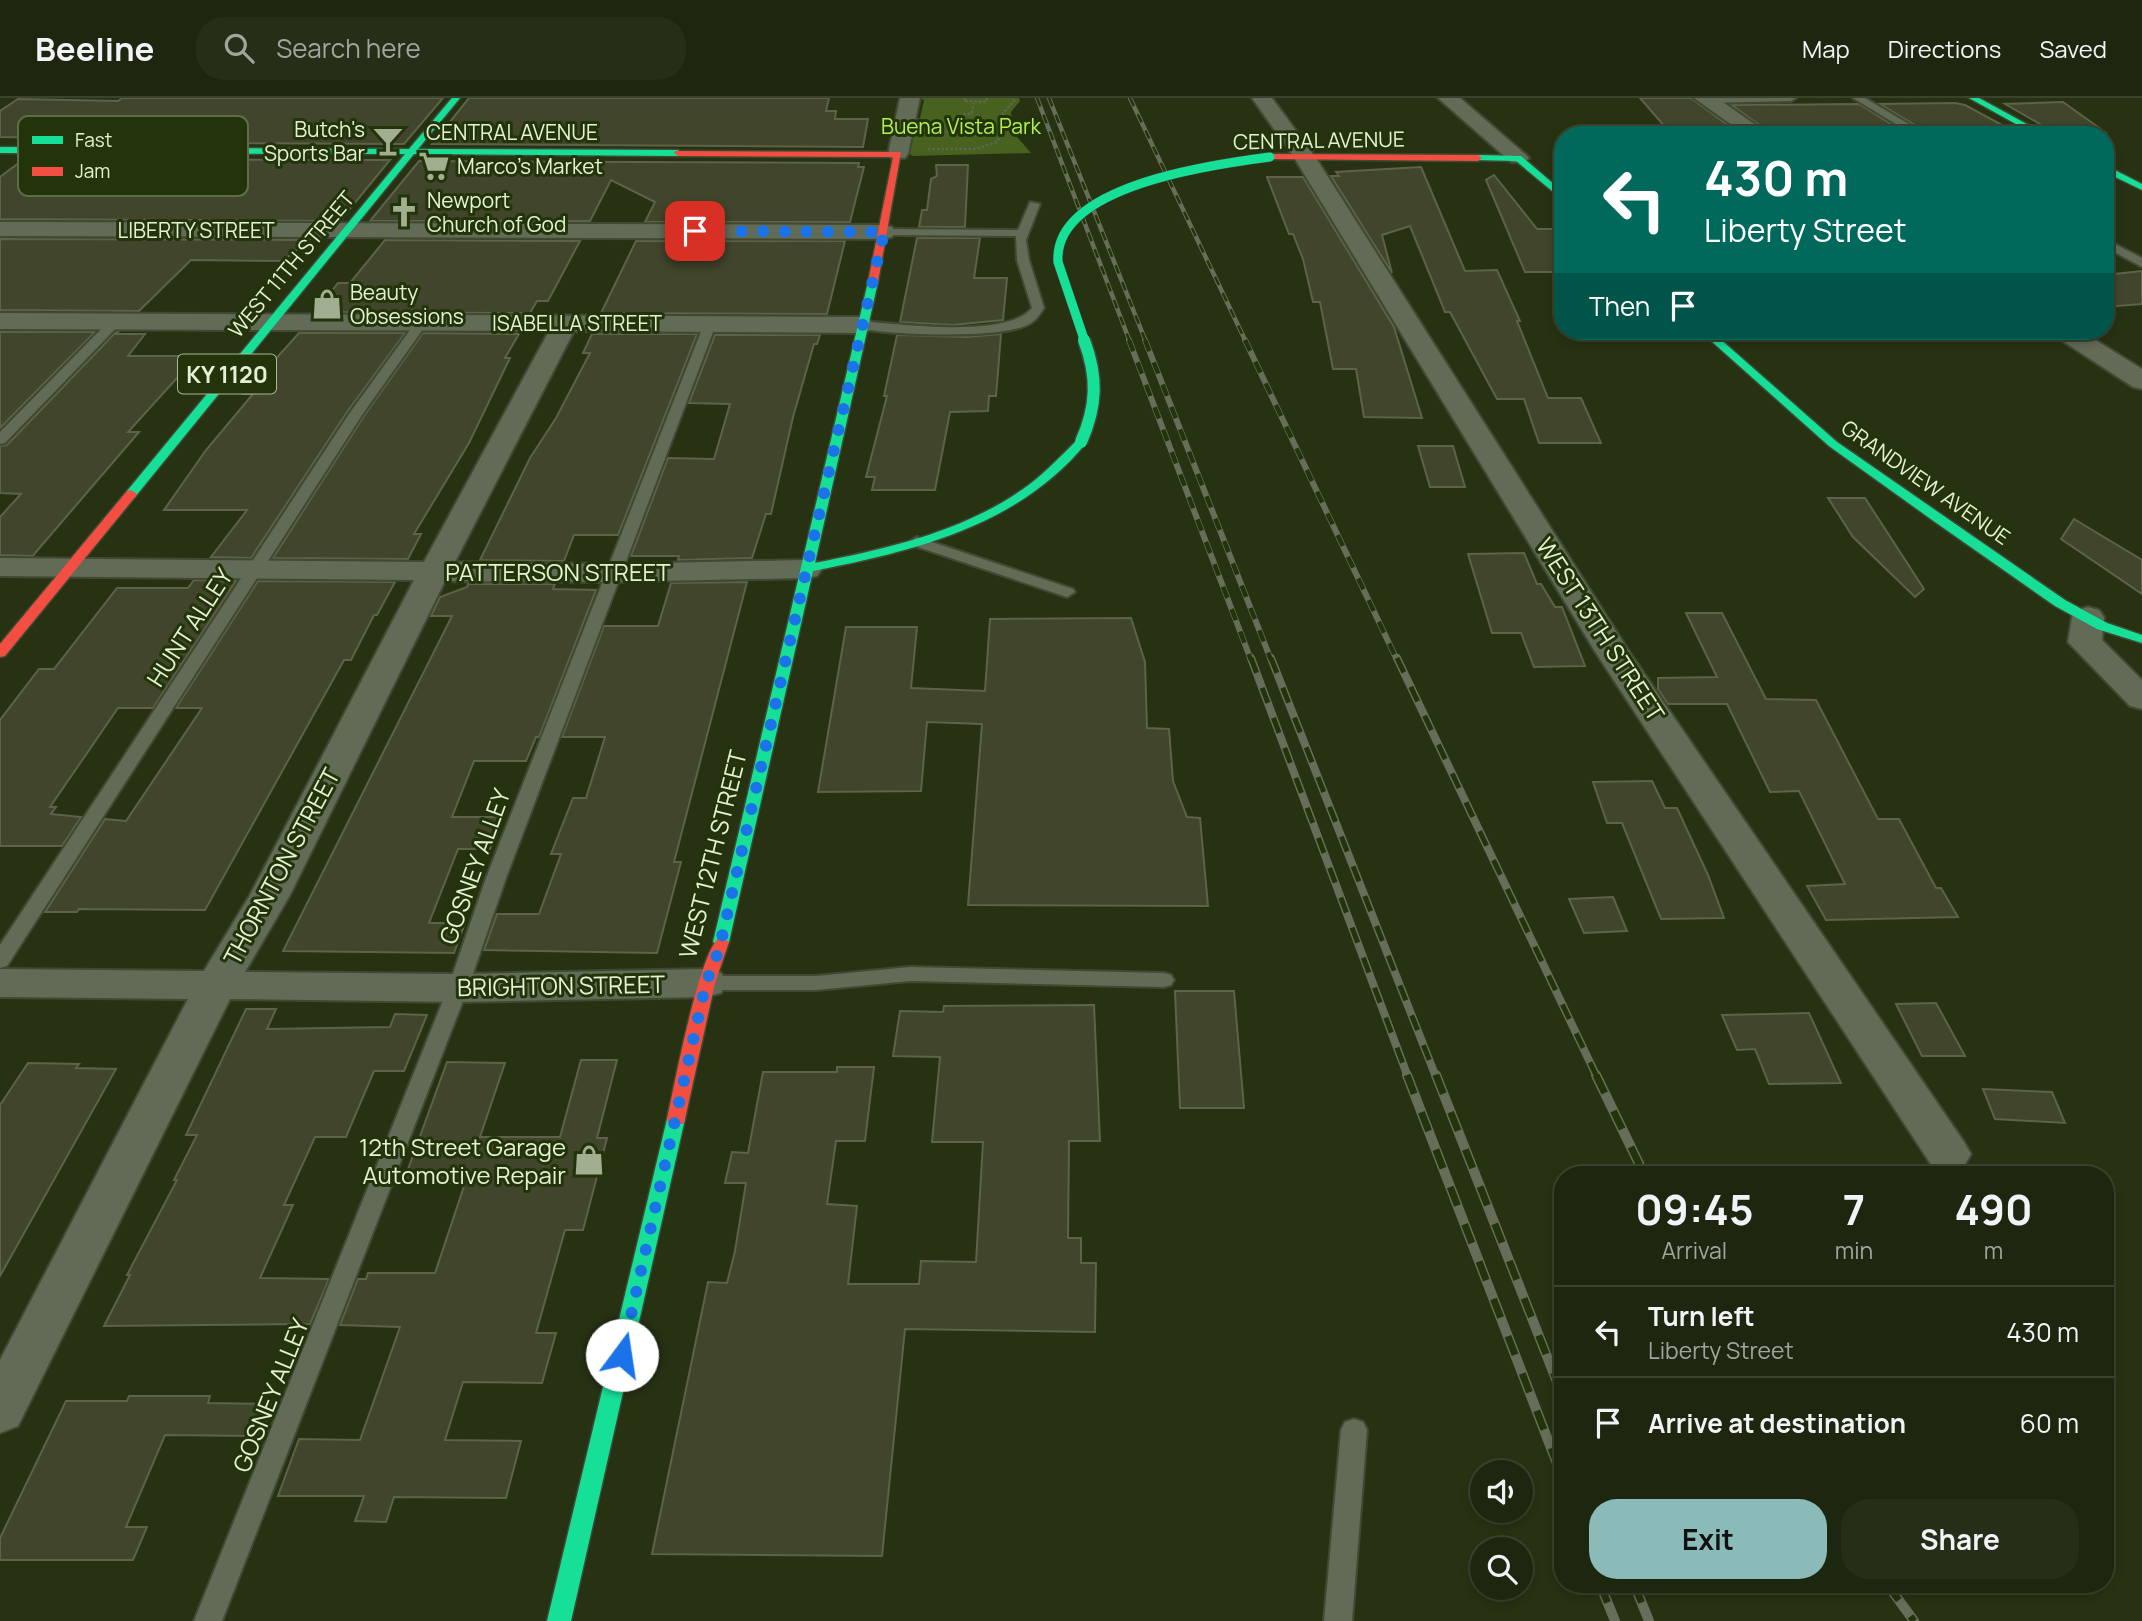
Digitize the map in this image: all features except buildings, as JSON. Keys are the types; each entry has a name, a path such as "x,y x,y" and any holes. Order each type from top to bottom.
{"street":[{"name":"WEST 11TH STREET","path":"0,653 344,231 456,98"},
{"name":"WEST 12TH STREET","path":"559,1621 635,1301 706,983 719,950 884,232 910,98"},
{"name":"WEST 13TH STREET","path":"1262,98 1305,158 1613,653 1948,1154"},
{"path":"1448,98 1554,189"},
{"path":"1973,98 2026,126"},
{"path":"1705,99 1746,126"},
{"name":"CENTRAL AVENUE","path":"0,150 18,150"},
{"name":"CENTRAL AVENUE","path":"248,152 899,150"},
{"name":"CENTRAL AVENUE","path":"1081,442 1093,418 1096,399 1094,376 1059,268 1058,249 1062,237 1074,221 1090,209 1136,185 1204,166 1270,157 1518,158"},
{"path":"2114,173 2142,187"},
{"name":"LIBERTY STREET","path":"0,229 884,232"},
{"name":"ISABELLA STREET","path":"0,321 861,325"},
{"name":"THORNTON STREET","path":"0,1411 216,985 270,895 435,570 566,323"},
{"name":"GRANDVIEW AVENUE","path":"1714,340 1833,444 2060,603 2102,626 2142,639"},
{"path":"2078,340 2142,381"},
{"name":"PATTERSON STREET","path":"0,567 613,573 806,569 849,561 917,542 994,510 1030,490 1081,442"},
{"path":"2088,617 2085,642 2142,699"},
{"name":"BRIGHTON STREET","path":"0,983 458,988 706,983"}],"lane":[{"path":"1705,99 1791,98"},
{"path":"1858,98 1906,126"},
{"name":"ISABELLA STREET","path":"861,325 979,329 1018,325 1029,320 1038,308 1023,260 1020,240 1034,204"},
{"name":"LIBERTY STREET","path":"884,232 1022,233"},
{"path":"2114,247 2142,263"},
{"path":"0,440 116,321"},
{"name":"HUNT ALLEY","path":"0,961 356,414 422,322"},
{"name":"GOSNEY ALLEY","path":"208,1621 458,988 496,878 710,324"},
{"path":"917,542 1067,592"},
{"name":"BRIGHTON STREET","path":"706,983 816,983 910,974 1164,980"},
{"path":"1338,1621 1354,1430"}],"path":[{"path":"964,98 974,103 986,102 987,98"},
{"path":"899,150 951,150 990,145 1001,139 1003,113 1014,101 1013,98"},
{"path":"972,129 970,133 956,134 942,129 949,124 951,118 972,113 974,103"}],"green space":[{"name":"Buena Vista Park","path":"918,98 1019,98 1020,101 1011,112 1012,131 1031,153 912,156 905,147 912,121 920,118 924,100"}],"railway":[{"path":"1037,98 1130,342"},
{"path":"1049,98 1146,342"},
{"path":"1130,98 1246,342"},
{"path":"1129,340 1251,660"},
{"path":"1145,340 1271,660"},
{"path":"1245,340 1397,660"},
{"path":"1251,658 1408,1077"},
{"path":"1271,658 1436,1077"},
{"path":"1397,658 1597,1077"},
{"path":"1407,1075 1554,1456"},
{"path":"1436,1075 1554,1374"},
{"path":"1596,1075 1640,1166"},
{"path":"1604,1593 1615,1621"},
{"path":"1638,1593 1649,1621"},
{"path":"1894,1593 1914,1621"}],"traffic: fast":[{"path":"131,494 456,98"},
{"path":"1973,98 2026,126"},
{"path":"0,150 18,150"},
{"path":"248,151 678,153"},
{"path":"1081,442 1095,401 1095,383 1087,347 1059,267 1058,253 1067,229 1087,210 1115,194 1147,182 1215,165 1270,157"},
{"path":"1478,158 1518,158 1554,189"},
{"path":"2114,173 2142,187"},
{"path":"721,942 873,282"},
{"path":"1715,340 1833,444 1939,519 2060,603 2102,626 2142,639"},
{"path":"806,569 895,549 982,518 1034,487 1081,442"},
{"path":"559,1621 676,1119"}],"traffic: jam":[{"path":"678,153 898,154 873,282"},
{"path":"1270,157 1478,158"},
{"path":"0,653 131,494"},
{"path":"676,1119 706,983 721,942"}],"place":[{"name":"Butch's Sports Bar","path":"388,141"},
{"name":"Marco's Market","path":"434,166"},
{"name":"Newport Church of God","path":"404,212"},
{"name":"Beauty Obsessions","path":"327,304"},
{"name":"12th Street Garage Automotive Repair","path":"589,1160"}],"route":[{"path":"622,1355 706,983 719,950 884,232 695,231"}]}
